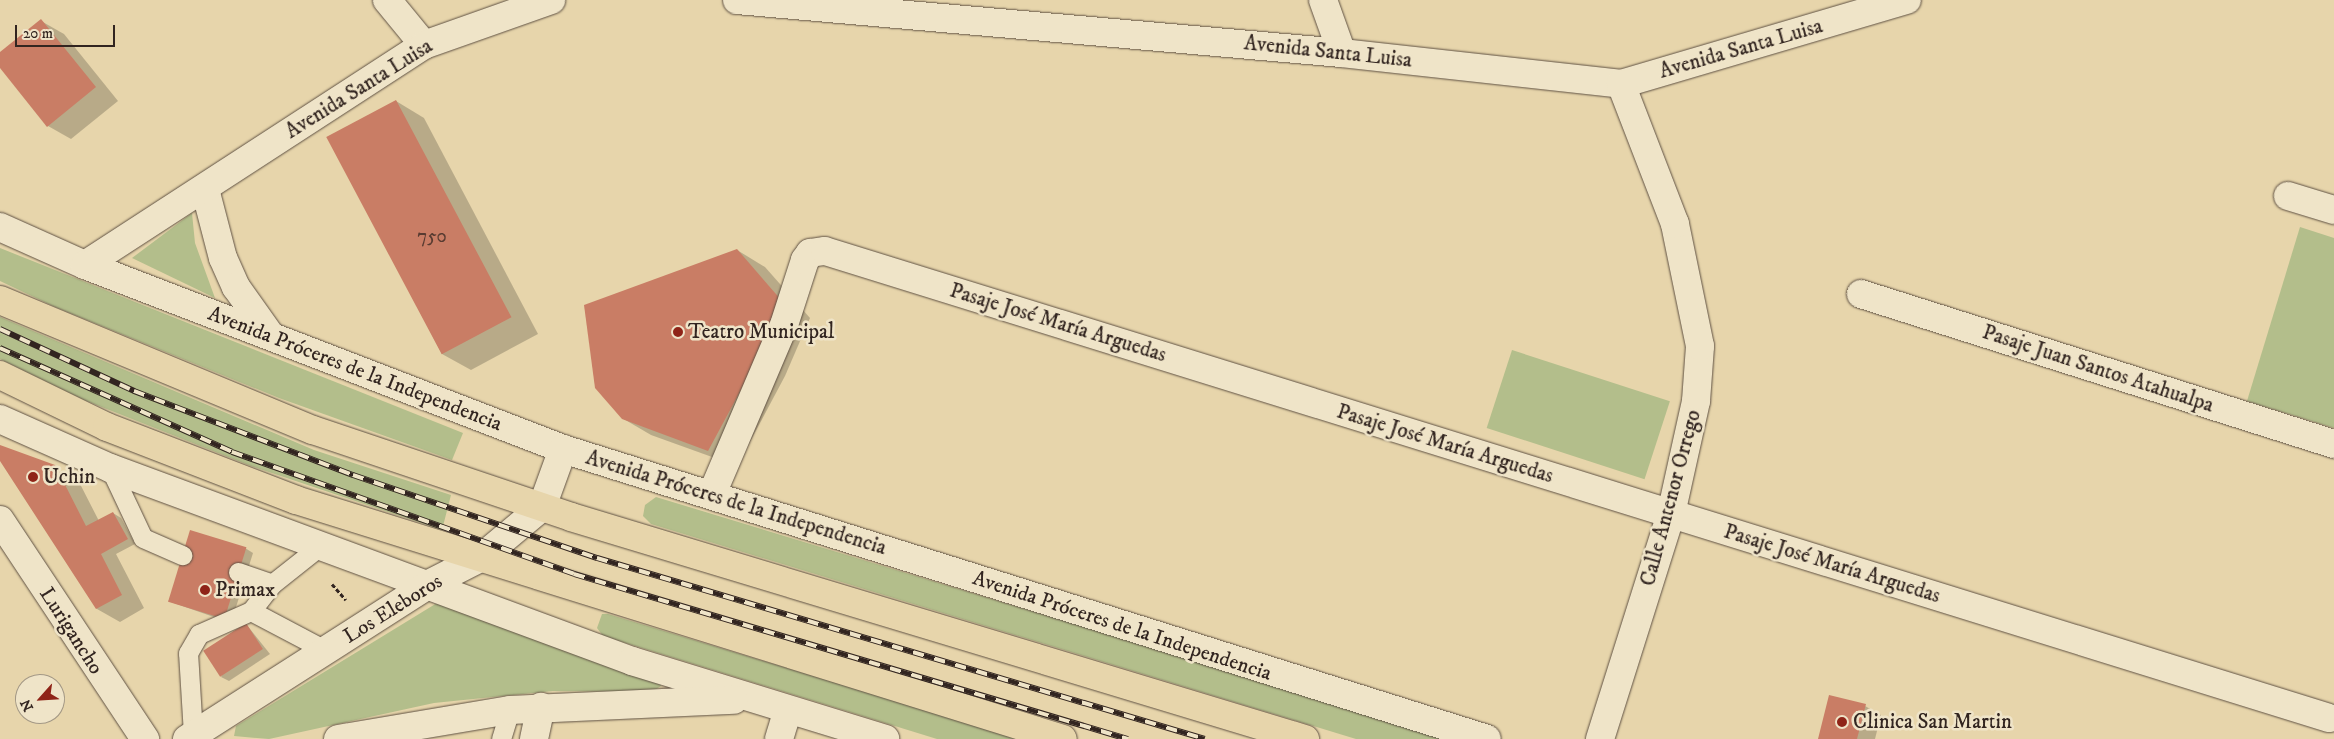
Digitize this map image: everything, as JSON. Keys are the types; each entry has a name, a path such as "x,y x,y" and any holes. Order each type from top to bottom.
{"main road":[{"path":"0,300 313,430 542,507 1305,739"},
{"path":"0,375 107,427 296,500 1063,739"}],"street":[{"path":"387,0 424,45"},
{"name":"Avenida Santa Luisa","path":"85,265 205,189 424,45 551,0"},
{"name":"Avenida Santa Luisa","path":"737,0 1342,53 1621,84 1907,0"},
{"path":"1324,0 1342,53"},
{"name":"Calle Antenor Orrego","path":"1600,739 1671,514 1696,401 1700,346 1675,224 1621,84"},
{"path":"205,189 212,226 236,287 270,335"},
{"path":"2288,196 2334,210"},
{"name":"Avenida Próceres de la Independencia","path":"0,227 85,265 563,449 712,494 1487,739"},
{"name":"Pasaje José María Arguedas","path":"712,494 784,325 805,260 818,250 2329,719"},
{"name":"Pasaje Juan Santos Atahualpa","path":"1861,294 2334,444"},
{"path":"0,419 110,468 320,546 429,584 632,662 885,739"},
{"path":"542,507 563,449"},
{"name":"Los Eleboros","path":"190,736 327,651 429,584 482,557 542,507"},
{"name":"Lurigancho","path":"0,520 144,739"},
{"path":"338,739 510,710 541,707 756,700"},
{"path":"534,739 541,707"},
{"path":"779,739 788,710"}],"lane":[{"path":"110,468 142,538 182,555"},
{"path":"190,736 191,642 199,634 251,611 272,584 320,546"},
{"path":"238,572 272,584"},
{"path":"251,611 327,651"},
{"path":"501,739 510,710"}],"path":[{"path":"327,580 352,609"}],"green space":[{"path":"192,213 195,243 215,298 132,258"},
{"path":"2300,227 2334,238 2334,428 2247,401"},
{"path":"0,248 463,433 452,460 279,398 55,307 0,281"},
{"path":"0,317 314,450 451,495 442,530 251,466 84,400 0,359"},
{"path":"1512,350 1670,401 1645,479 1487,428"},
{"path":"656,497 1453,739 1356,739 651,524 643,516 645,505"},
{"path":"437,603 662,680 661,686 652,692 553,691 434,703 269,739 234,736 236,726"},
{"path":"602,614 608,614 1021,739 937,739 603,636 597,628"}],"building":[{"path":"41,19 96,87 47,127 0,68 0,52"},
{"path":"396,100 511,317 442,354 326,137"},
{"name":"Teatro Municipal","path":"737,249 782,301 757,360 708,451 622,419 595,388 584,305"},
{"path":"0,445 55,465 86,526 113,512 128,539 101,554 122,595 96,609 0,461"},
{"path":"190,530 246,547 224,619 168,602"},
{"path":"246,623 263,649 220,677 203,651"},
{"name":"Clinica San Martin","path":"1829,695 1866,704 1857,739 1818,739"}],"railway":[{"path":"0,329 134,391 353,475 597,558 1205,739"},
{"path":"0,348 232,452 574,574 1128,739"}],"place":[{"name":"Teatro Municipal","path":"678,332"},
{"name":"Uchin","path":"33,477"},
{"name":"Primax","path":"205,590"},
{"name":"Clinica San Martin","path":"1842,722"}]}
